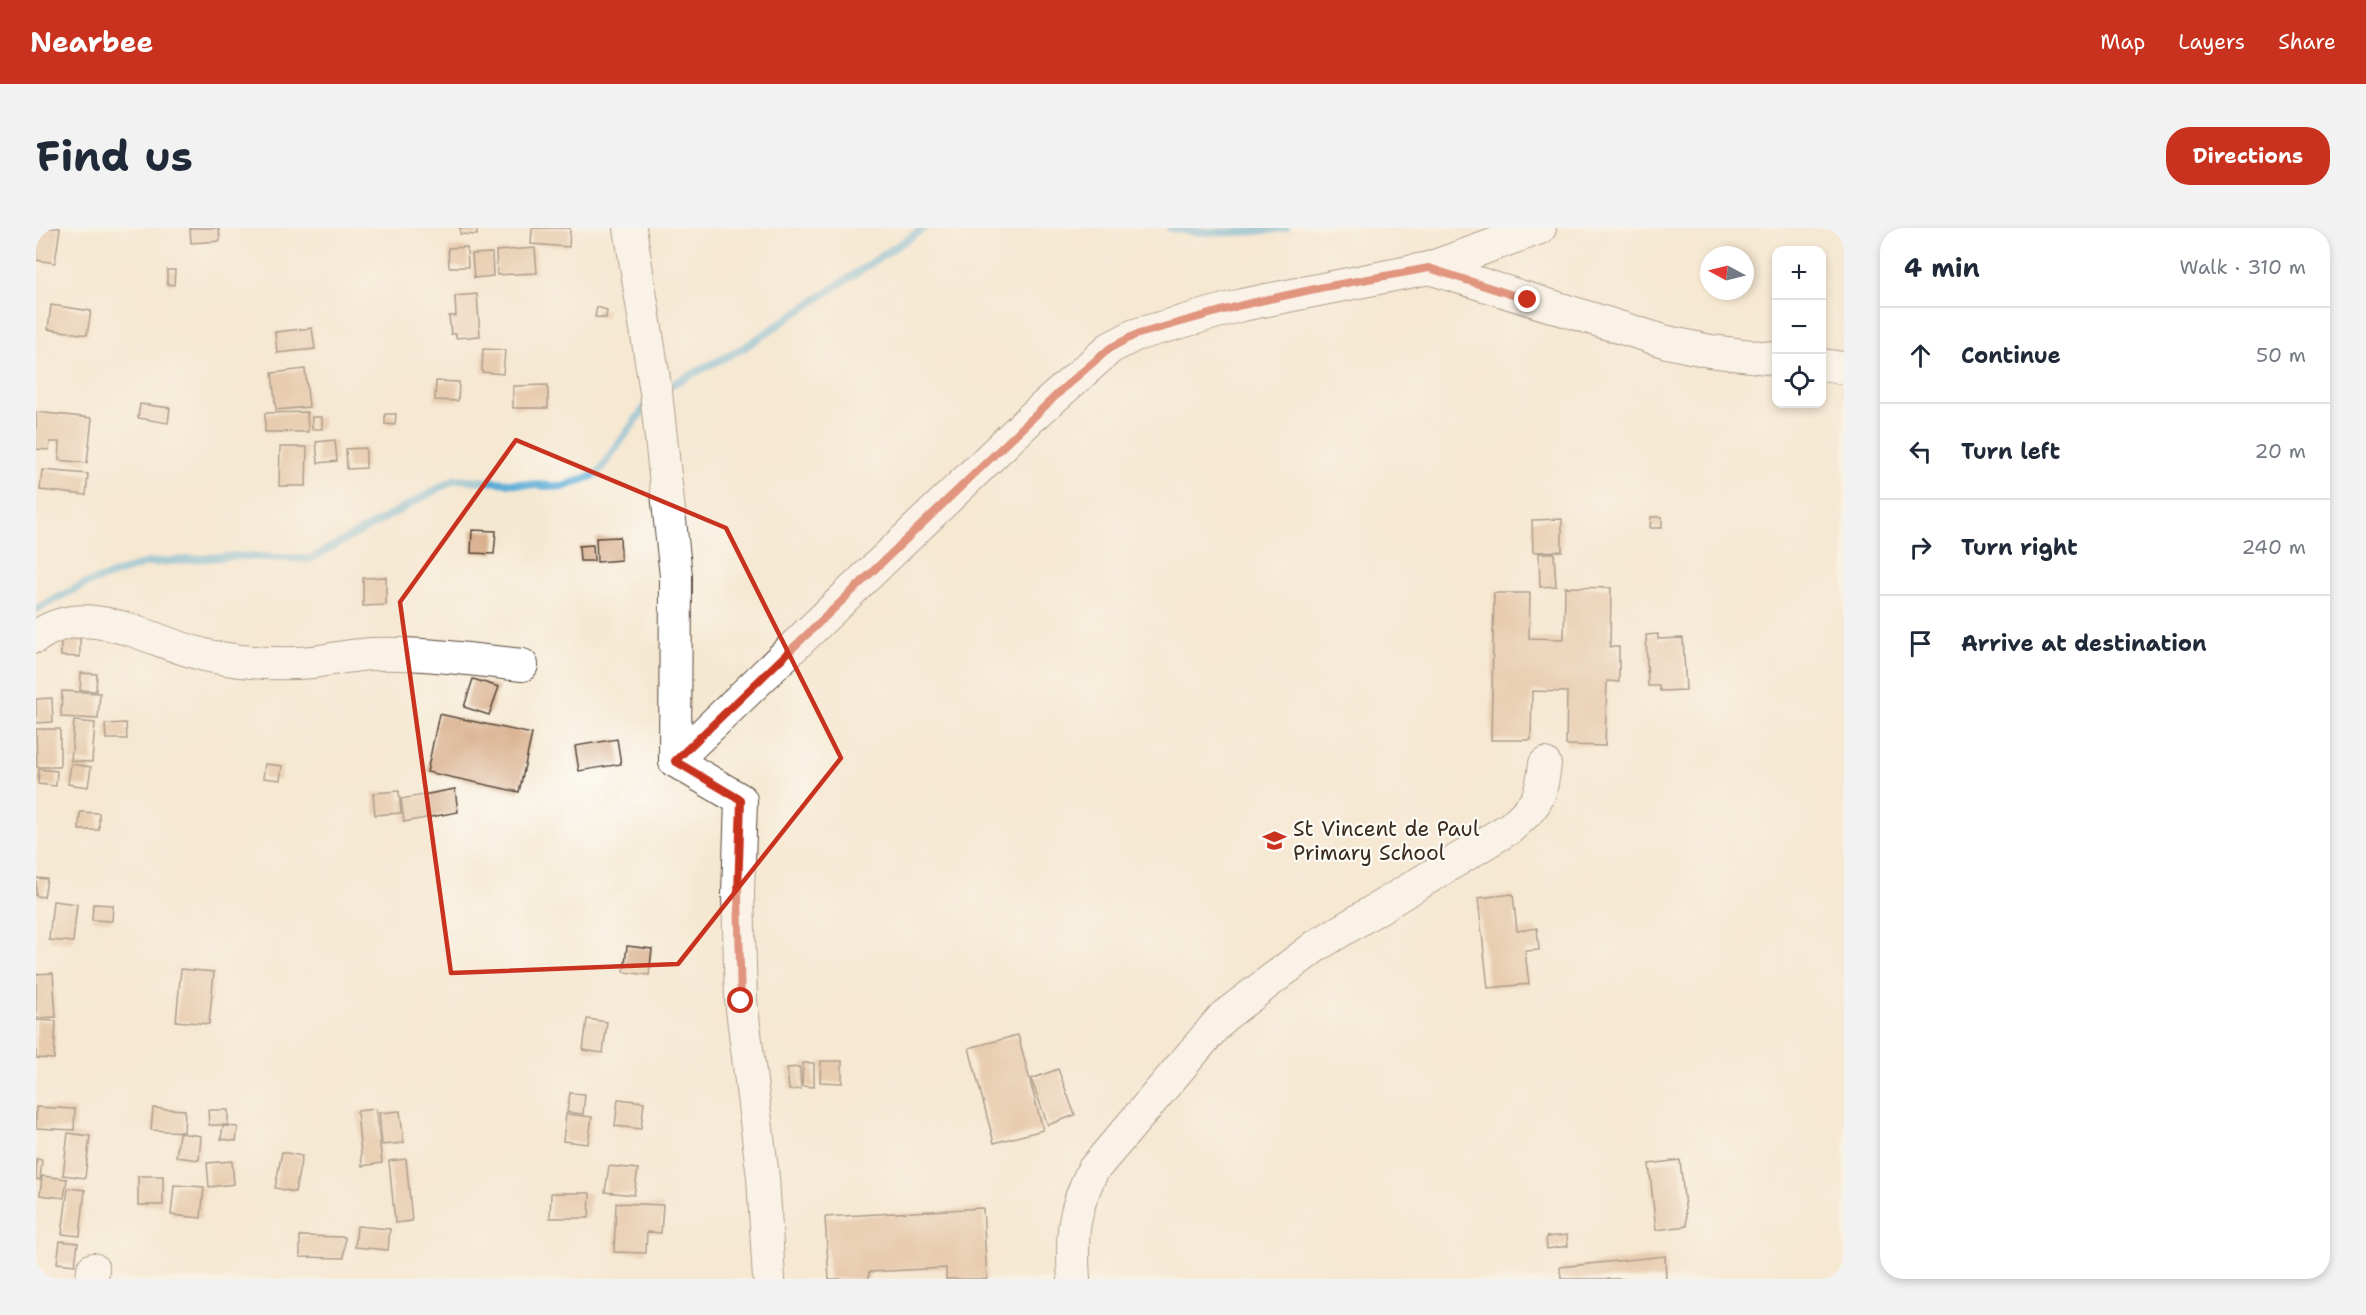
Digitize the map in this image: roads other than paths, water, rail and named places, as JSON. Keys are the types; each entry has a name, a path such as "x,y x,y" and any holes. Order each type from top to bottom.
{"street":[{"path":"630,228 656,392 676,576 675,761"},
{"path":"675,761 1031,418 1110,348 1135,335 1242,305 1429,268 1540,228"},
{"path":"1429,268 1667,342 1710,351 1772,359"},
{"path":"1826,366 1844,368"},
{"path":"36,637 47,628 72,620 109,624 210,657 259,664 312,662 372,654 415,655 522,665"},
{"path":"675,761 741,800 738,894 741,1001 763,1177 769,1279"},
{"path":"1074,1279 1071,1241 1075,1216 1081,1194 1093,1170 1223,1017 1316,946 1510,828 1533,807 1541,795 1545,764"}],"waterway":[{"path":"661,390 745,347 924,228"},
{"path":"1170,228 1199,232 1286,228"},
{"path":"36,609 85,584 147,563 235,556 310,559 456,479 562,487 597,474 648,403"}],"place":[{"name":"St Vincent de Paul Primary School","path":"1275,841"}]}
